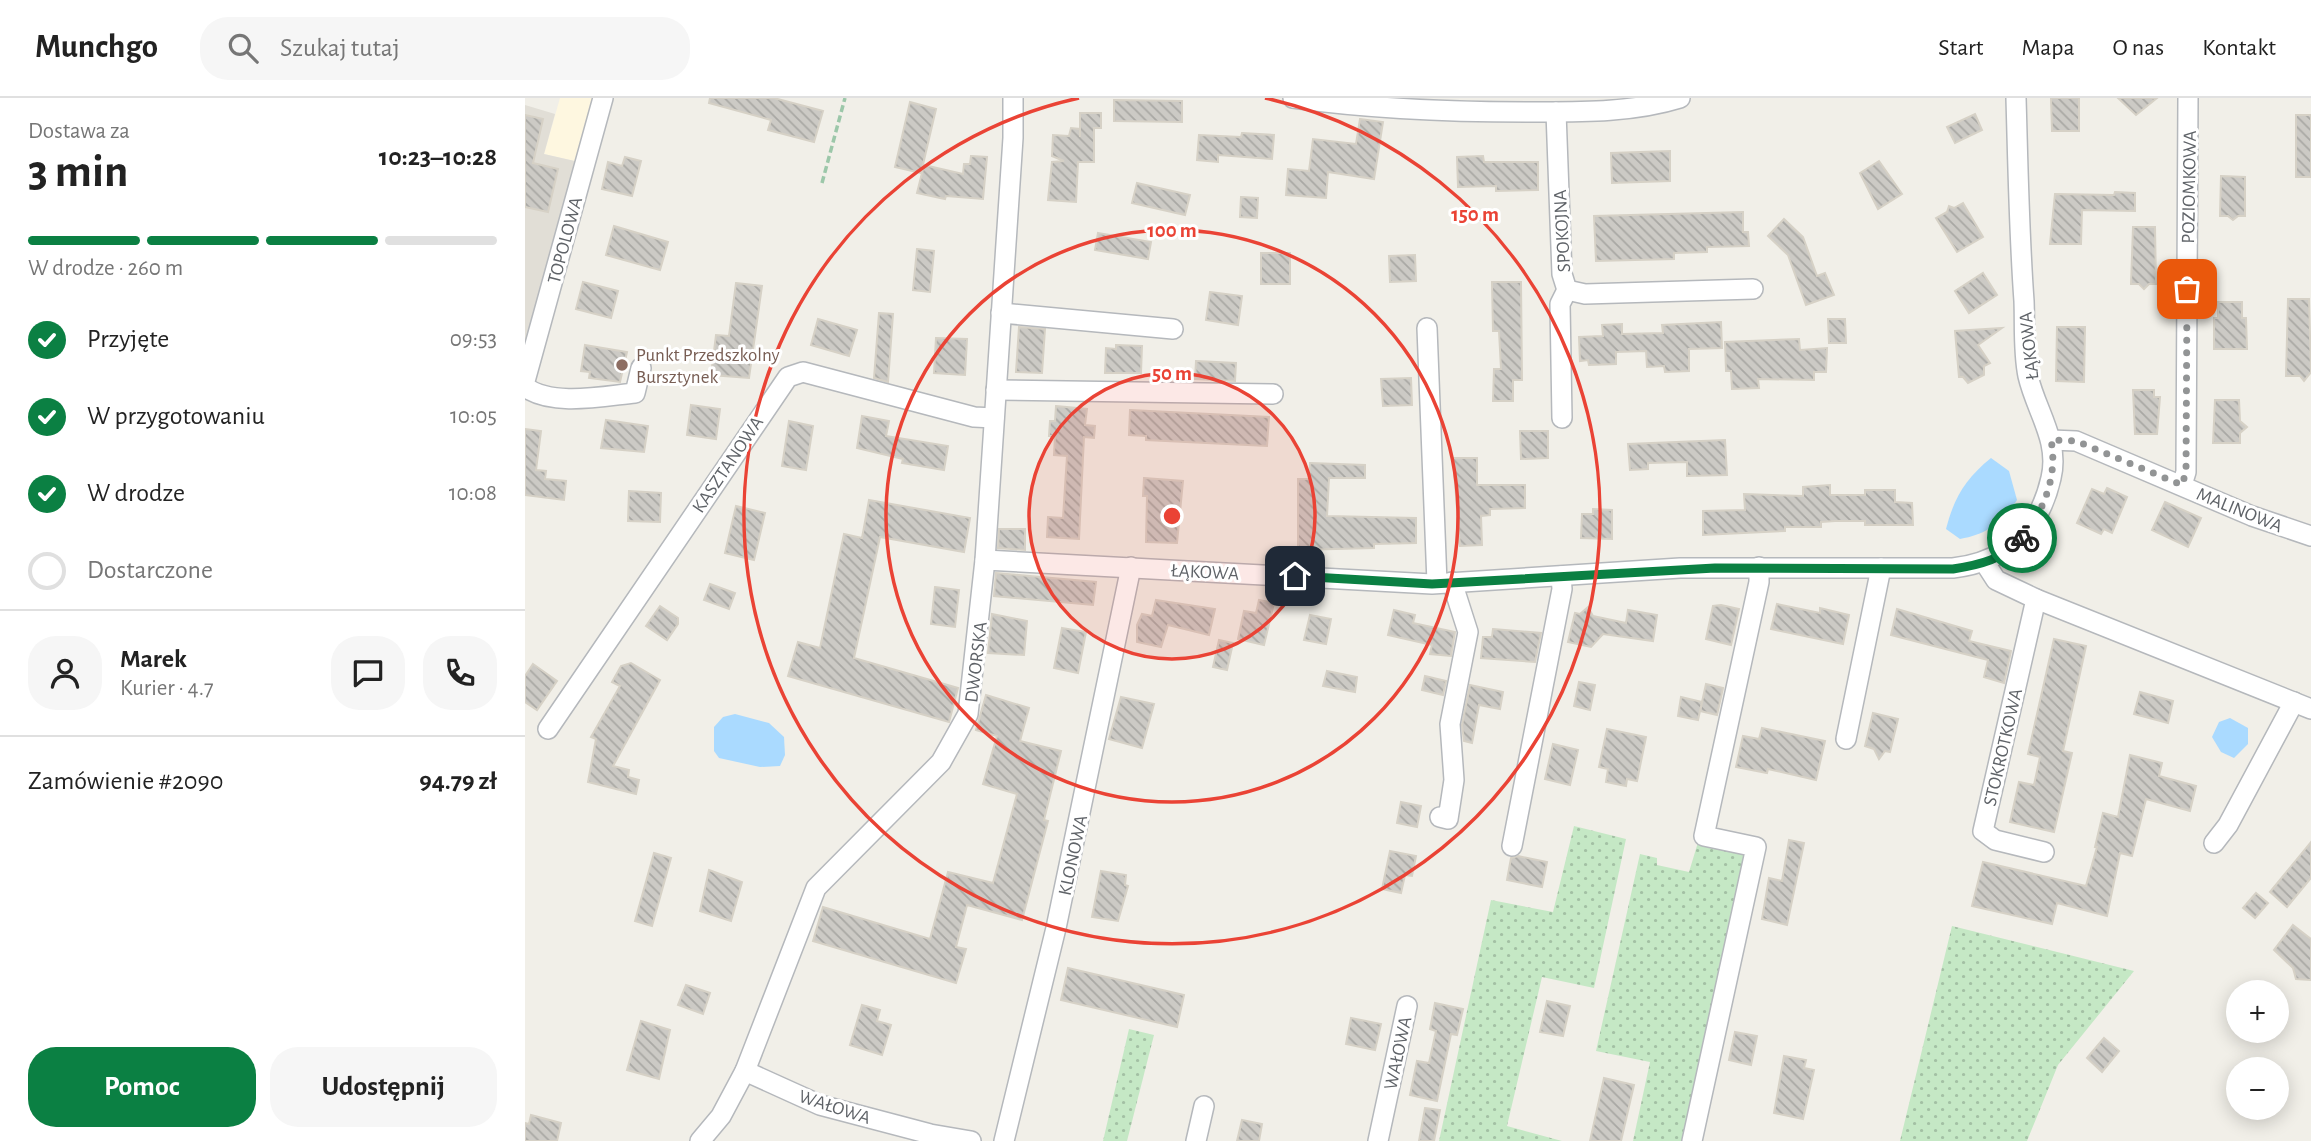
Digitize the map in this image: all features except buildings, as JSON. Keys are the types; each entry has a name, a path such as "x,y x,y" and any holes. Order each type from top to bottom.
{"street":[{"name":"TOPOLOWA","path":"525,381 603,98"},
{"name":"DWORSKA","path":"700,1141 721,1116 745,1071 816,888 941,762 961,732 972,699 995,418 1013,98"},
{"path":"1293,98 1556,112 1636,107 1679,98"},
{"name":"ŁĄKOWA","path":"985,560 1445,583 1759,567 1953,569 1985,563 2016,545 2032,525 2052,477 2054,453 2028,374 2016,98"},
{"name":"POZIOMKOWA","path":"2182,485 2186,472 2188,98"},
{"name":"SPOKOJNA","path":"1556,112 1562,274 1567,290 1585,294 1753,289"},
{"path":"1562,418 1560,304 1567,290"},
{"path":"1002,313 1173,329"},
{"path":"1427,328 1445,583 1468,632 1450,724 1453,798 1448,818 1440,817"},
{"path":"525,387 557,397 635,393 641,368"},
{"name":"KASZTANOWA","path":"548,729 788,377 803,372 974,417 995,418"},
{"path":"996,390 1273,394"},
{"name":"MALINOWA","path":"2051,440 2076,441 2252,516 2311,536"},
{"path":"1985,563 1996,580 2036,599 2302,705 2228,825 2214,843"},
{"name":"KLONOWA","path":"1005,1141 1056,928 1131,567"},
{"path":"1692,1141 1756,847 1704,836 1759,582 1759,567"},
{"path":"1846,739 1881,568"},
{"path":"1512,846 1562,589 1561,576"},
{"name":"STOKROTKOWA","path":"2036,599 1983,831 1995,840 2044,852"},
{"name":"WAŁOWA","path":"1378,1141 1407,1006"},
{"name":"WAŁOWA","path":"745,1071 820,1105 930,1134 971,1141"},
{"path":"1196,1141 1204,1106"}],"path":[{"path":"822,183 845,98"}],"shaded area":[{"path":"560,98 597,98 579,162 544,154"},
{"path":"525,105 555,114 544,154 579,162 530,345 525,344"}],"green space":[{"path":"1574,826 1626,839 1594,988 1542,977 1507,1126 1562,1141 1439,1141 1491,900 1553,912"},
{"path":"1699,839 1749,852 1686,1141 1633,1141 1650,1062 1596,1051 1640,854 1657,858 1657,865 1689,872"},
{"path":"1952,926 2134,971 2058,1065 2027,1141 1900,1141"},
{"path":"1129,1029 1154,1035 1127,1141 1103,1141"}],"water":[{"path":"1991,458 2009,471 2017,500 1993,526 1960,539 1946,529 1953,508 1967,482"},
{"path":"735,714 769,723 784,737 785,755 780,766 760,767 719,758 714,751 714,727 723,717"},
{"path":"2230,718 2248,728 2248,744 2234,758 2221,752 2212,737 2219,722"}],"way so far":[{"path":"2022,538 2041,507 2052,477 2054,453 2051,440 2076,441 2182,485 2186,472 2187,289"}],"place":[{"name":"Punkt Przedszkolny Bursztynek","path":"622,365"}],"route":[{"path":"1295,576 1432,584 1679,569 1953,569 1985,563 2004,554 2022,538"}]}
